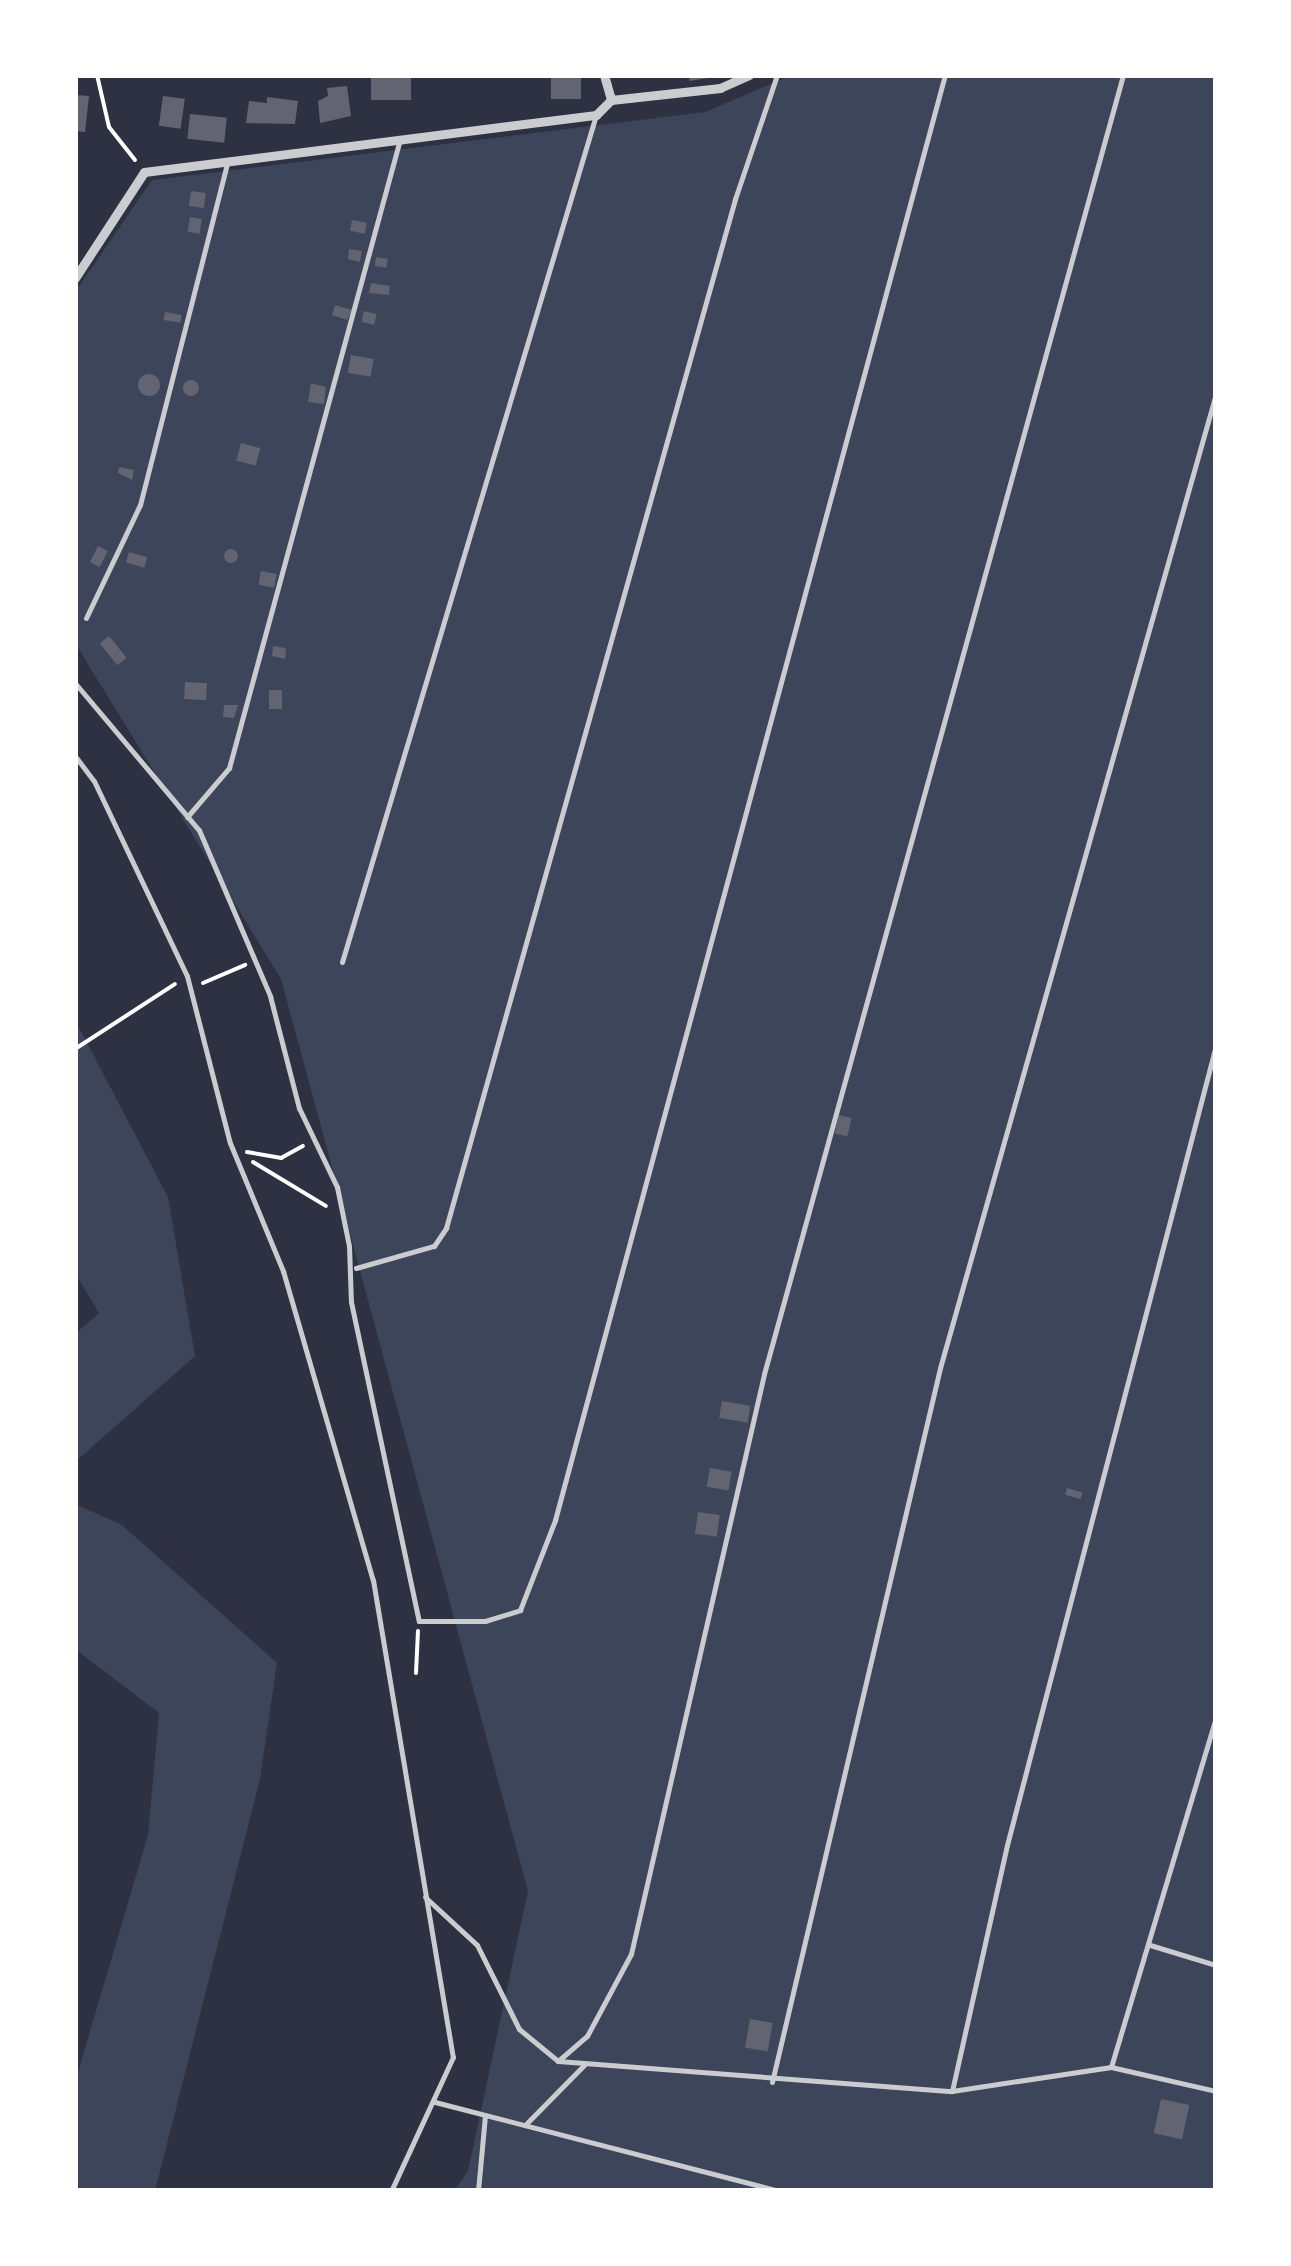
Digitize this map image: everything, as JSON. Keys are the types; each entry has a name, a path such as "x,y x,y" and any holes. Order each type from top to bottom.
{"street":[{"path":"604,75 611,100"},
{"path":"75,278 144,172 596,115 611,100 720,88 749,75"}],"lane":[{"path":"356,1268 434,1246 446,1228 734,200 777,75"},
{"path":"75,683 187,817 223,880 307,1124 337,1187 351,1302 419,1621 485,1621 520,1610 555,1520 945,75"},
{"path":"558,2061 586,2036 632,1954 764,1374 1123,75"},
{"path":"342,962 596,115"},
{"path":"187,817 229,768 400,139"},
{"path":"86,618 140,505 228,160"},
{"path":"772,2082 940,1368 1216,392"},
{"path":"75,756 94,781 187,976 232,1149 283,1271 373,1580 422,1895 452,2057 392,2191"},
{"path":"952,2091 1007,1845 1216,1045"},
{"path":"1112,2067 1216,1716"},
{"path":"1207,1752 1216,1754"},
{"path":"422,1895 477,1945 519,2029 558,2061 772,2082 952,2091 1112,2067 1216,2091"},
{"path":"1150,1945 1216,1966"},
{"path":"525,2125 585,2064"},
{"path":"435,2102 780,2191"},
{"path":"478,2191 485,2114"}],"path":[{"path":"97,75 108,128 144,172"},
{"path":"190,988 254,962"},
{"path":"75,1049 187,976"},
{"path":"232,1149 281,1158 302,1148 307,1124"},
{"path":"232,1149 343,1217"},
{"path":"416,1672 419,1621"}],"shaded area":[{"path":"792,75 1216,75 1216,2191 454,2191 468,2171 528,1891 281,979 75,643 75,292 152,180 705,112"},
{"path":"75,1020 168,1197 195,1356 75,1462 75,1334 99,1313 75,1273"},
{"path":"75,1504 122,1525 277,1663 260,1779 155,2191 75,2191 75,2082 148,1835 159,1713 75,1649"}],"building":[{"path":"371,75 411,75 411,100 371,100"},
{"path":"551,75 581,75 581,99 551,99"},
{"path":"690,75 714,75 715,77 689,81"},
{"path":"347,86 351,116 320,123 318,101 328,96 327,88"},
{"path":"75,95 89,96 85,132 75,131"},
{"path":"163,96 185,99 181,129 159,126"},
{"path":"267,97 298,101 295,124 246,123 249,101 267,103"},
{"path":"190,114 227,118 224,143 187,139"},
{"path":"191,191 206,193 204,208 189,206"},
{"path":"190,217 202,219 200,234 188,232"},
{"path":"352,220 367,223 365,234 350,231"},
{"path":"349,249 362,251 360,262 348,259"},
{"path":"376,257 388,259 386,268 375,266"},
{"path":"371,283 390,286 389,295 369,293"},
{"path":"335,305 352,310 347,320 332,315"},
{"path":"364,311 377,314 374,325 362,322"},
{"path":"165,312 182,315 180,323 164,320"},
{"path":"351,355 374,359 371,377 348,373"},
{"path":"149,374 160,385 149,396 138,385"},
{"path":"191,380 199,388 191,396 183,388"},
{"path":"311,383 326,387 324,404 308,402"},
{"path":"241,443 260,448 256,466 236,460"},
{"path":"119,467 134,470 132,480 118,473"},
{"path":"98,546 108,551 100,567 90,562"},
{"path":"231,549 238,556 231,563 224,556"},
{"path":"129,552 147,557 144,568 126,563"},
{"path":"261,571 277,574 274,588 258,585"},
{"path":"109,636 127,658 117,665 100,644"},
{"path":"273,646 286,648 285,659 272,656"},
{"path":"185,682 207,683 206,700 184,699"},
{"path":"269,690 282,690 282,709 269,709"},
{"path":"224,705 238,705 234,718 223,717"},
{"path":"839,1115 852,1118 847,1136 835,1134"},
{"path":"722,1401 751,1406 748,1423 719,1418"},
{"path":"710,1468 732,1472 728,1491 707,1487"},
{"path":"1067,1488 1082,1492 1081,1499 1065,1495"},
{"path":"698,1512 720,1515 717,1537 695,1534"},
{"path":"750,2019 773,2023 768,2052 745,2048"},
{"path":"1161,2099 1189,2105 1182,2139 1154,2133"}]}
